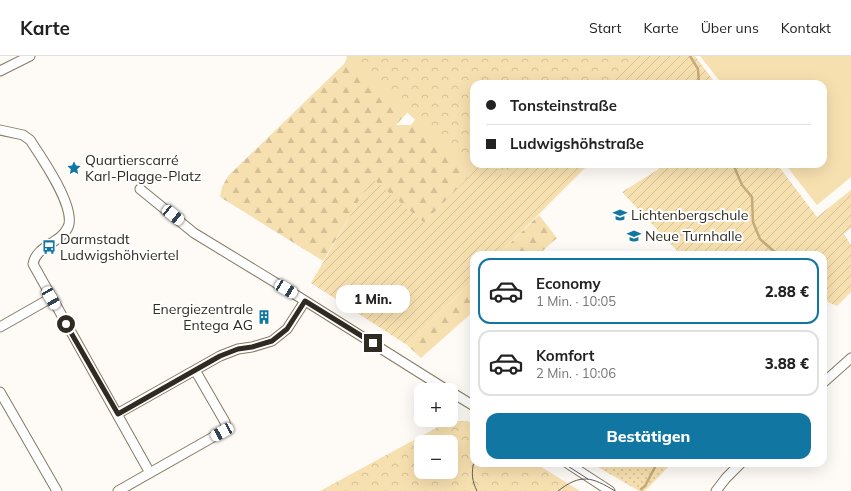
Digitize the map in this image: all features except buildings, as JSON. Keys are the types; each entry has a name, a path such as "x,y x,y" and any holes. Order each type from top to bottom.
{"street":[{"path":"0,70 30,56"},
{"path":"0,130 24,135 30,140 63,195 68,210 69,224 65,232 58,239 38,252 33,259 33,264 150,473"},
{"path":"140,189 194,233 436,383"},
{"path":"0,327 51,298"},
{"path":"118,414 229,351 252,347 272,341 287,329 305,301"},
{"path":"827,379 851,358"},
{"path":"118,491 222,432 226,427 225,422 195,370"},
{"path":"0,392 57,491"},
{"path":"458,396 470,404"},
{"path":"573,467 610,491"},
{"path":"716,491 737,467"}],"green space":[{"path":"348,56 418,101 396,125 411,125 435,93 470,85 470,168 477,168 424,223 372,179 323,261 220,197 222,187 228,176 344,64"},
{"path":"635,56 695,56 713,80 610,80"},
{"path":"640,56 618,80 470,80 470,168 528,168 496,198 475,174 346,57"},
{"path":"700,56 851,56 851,177 817,205 788,168 827,168 827,80 719,80"},
{"path":"477,168 496,168 506,179 518,168 585,168 502,251 470,251 470,283 407,345 311,283 372,178 424,223"},
{"path":"658,168 780,168 817,217 851,190 851,228 844,234 851,245 851,292 837,306 827,302 827,251 677,251 622,192 659,169"},
{"path":"539,215 557,238 542,251 502,251"},
{"path":"470,283 470,315 421,358 407,345"},
{"path":"458,421 467,421 470,423 470,467 541,467 580,491 320,491 414,440 414,479 458,479 458,435 423,435 438,427 458,427"},
{"path":"598,467 668,467 645,491 639,491"}],"waterway":[{"path":"690,56 698,69 699,80"},
{"path":"735,168 742,185 752,197 753,222 760,239 774,251"},
{"path":"641,489 645,486 655,467"}],"tram line":[{"path":"473,467 472,477 477,491"},
{"path":"569,467 588,479"},
{"path":"558,491 573,481 580,479 593,480 615,491"}],"place":[{"name":"Quartierscarré Karl-Plagge-Platz","path":"74,168"},
{"name":"Lichtenbergschule","path":"620,215"},
{"name":"Neue Turnhalle","path":"634,236"},
{"name":"Darmstadt Ludwigshöhviertel","path":"49,247"},
{"name":"Energiezentrale Entega AG","path":"264,317"}],"route":[{"path":"66,324 118,414 229,351 252,347 272,341 287,329 305,301 373,343"}]}
